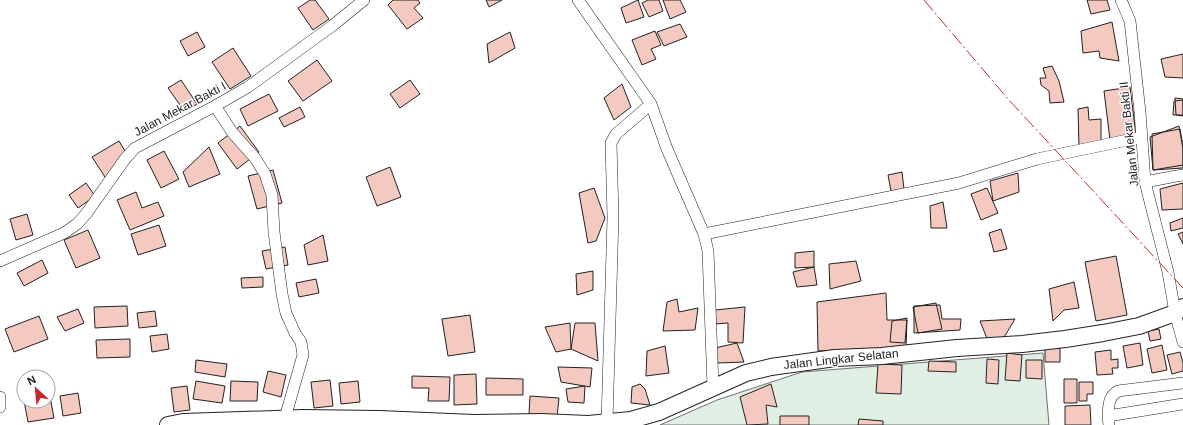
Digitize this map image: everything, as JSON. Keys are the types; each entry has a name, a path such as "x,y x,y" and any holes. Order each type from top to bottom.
{"street":[{"name":"Jalan Mekar Bakti I","path":"0,261 64,233 86,214 125,159 135,148 248,87 332,26 364,0"},
{"path":"578,0 650,104 667,149 704,234 708,251 713,387"},
{"name":"Jalan Mekar Bakti II","path":"1120,0 1130,21 1145,182 1179,310 1183,342"},
{"path":"608,422 613,217 611,143 616,134 650,104"},
{"path":"215,106 232,132 255,158 265,174 272,195 274,232 282,294 286,313 301,342 304,355 285,418"},
{"path":"704,234 959,183 1037,159 1142,137"},
{"path":"1145,182 1171,176 1183,176"},
{"name":"Jalan Lingkar Selatan","path":"178,424 285,418 302,421 343,418 406,423 474,424 588,424 631,420 658,412 746,373 771,367 835,358 882,356 1065,339 1139,326 1179,310"},
{"path":"1183,383 1118,391 1112,394 1109,401 1109,420 1183,404"},
{"path":"0,397 0,407"}],"green space":[{"path":"1043,353 1049,425 660,425 717,400 802,372"}],"building":[{"path":"310,0 315,0 329,19 313,30 298,8"},
{"path":"393,0 418,0 420,3 414,8 423,18 407,29 388,5"},
{"path":"486,0 502,0 489,7"},
{"path":"638,0 644,17 626,23 621,8"},
{"path":"648,0 659,0 663,11 649,17 642,3"},
{"path":"663,0 680,0 686,12 670,19"},
{"path":"1087,0 1107,0 1110,10 1091,14"},
{"path":"1112,22 1119,61 1100,58 1099,51 1083,53 1081,31"},
{"path":"680,24 687,37 664,46 657,32"},
{"path":"655,31 661,45 651,49 656,59 642,65 632,40"},
{"path":"197,32 205,47 188,56 180,41"},
{"path":"510,32 515,48 489,63 487,44"},
{"path":"233,48 251,76 230,89 212,62"},
{"path":"1183,54 1183,78 1165,77 1161,59"},
{"path":"317,60 332,81 303,101 288,81"},
{"path":"1052,66 1059,81 1064,102 1050,103 1049,91 1041,85 1040,78 1046,78 1043,68"},
{"path":"181,80 197,104 185,112 168,88"},
{"path":"410,80 420,94 400,108 390,94"},
{"path":"622,84 631,107 614,120 604,98"},
{"path":"1130,87 1136,135 1110,140 1104,91"},
{"path":"269,94 278,111 248,126 240,109"},
{"path":"1175,98 1183,99 1183,116 1176,115"},
{"path":"1183,100 1183,115 1173,115 1174,101"},
{"path":"300,107 305,117 284,127 279,118"},
{"path":"1088,107 1089,120 1101,119 1101,143 1079,146 1078,109"},
{"path":"240,126 259,152 237,169 218,143"},
{"path":"1179,126 1183,149 1183,165 1153,170 1150,137"},
{"path":"1180,129 1183,141 1183,168 1153,170 1152,134"},
{"path":"119,141 131,161 105,177 92,157"},
{"path":"209,147 220,174 189,187 183,172"},
{"path":"164,151 179,179 161,188 147,160"},
{"path":"390,167 401,197 377,206 366,177"},
{"path":"273,170 282,203 257,209 248,176"},
{"path":"902,172 904,189 891,191 888,175"},
{"path":"1018,173 1019,192 993,201 990,181"},
{"path":"86,183 95,196 78,208 69,195"},
{"path":"1183,183 1183,209 1162,210 1160,189"},
{"path":"594,188 605,218 596,241 588,243 579,193"},
{"path":"987,188 998,213 981,220 971,194"},
{"path":"136,192 142,208 158,202 164,216 130,230 117,200"},
{"path":"943,202 947,228 931,228 930,206"},
{"path":"27,214 33,235 16,240 10,219"},
{"path":"1183,218 1183,228 1171,231 1170,223"},
{"path":"159,225 166,246 138,255 131,234"},
{"path":"1001,229 1007,249 994,252 989,233"},
{"path":"88,230 100,258 76,268 64,240"},
{"path":"1183,232 1183,244 1178,234"},
{"path":"323,235 328,261 308,265 304,245"},
{"path":"285,247 288,265 266,269 262,251"},
{"path":"814,251 814,267 795,268 795,253"},
{"path":"1116,256 1127,315 1096,321 1085,262"},
{"path":"42,260 48,273 24,286 17,273"},
{"path":"856,261 861,281 830,289 829,264"},
{"path":"814,267 817,285 797,287 793,272"},
{"path":"593,271 593,290 577,295 576,274"},
{"path":"263,277 263,287 242,288 241,278"},
{"path":"316,279 319,293 299,297 296,283"},
{"path":"1074,282 1079,308 1064,310 1053,321 1049,289"},
{"path":"886,293 887,320 907,320 906,347 818,351 817,302"},
{"path":"677,299 679,312 698,308 695,330 663,331 667,302"},
{"path":"936,303 942,329 918,333 913,307"},
{"path":"940,305 942,319 961,319 960,330 914,333 914,306"},
{"path":"127,306 128,326 95,328 94,307"},
{"path":"745,307 743,343 728,342 728,323 714,324 715,310"},
{"path":"78,309 84,323 65,331 57,317"},
{"path":"155,311 157,326 139,328 137,313"},
{"path":"470,315 475,352 448,356 442,319"},
{"path":"39,316 48,339 14,352 5,329"},
{"path":"907,318 905,343 890,342 892,321"},
{"path":"1015,319 1003,339 988,341 980,321"},
{"path":"570,323 571,349 556,352 545,327"},
{"path":"575,323 595,323 598,361 571,349"},
{"path":"1159,329 1161,339 1150,341 1148,331"},
{"path":"167,334 169,349 152,352 150,336"},
{"path":"130,339 130,357 97,358 96,340"},
{"path":"737,343 744,362 718,363 715,348"},
{"path":"1140,343 1143,365 1127,368 1123,346"},
{"path":"1162,345 1167,370 1152,373 1147,349"},
{"path":"665,346 669,373 646,376 647,351"},
{"path":"1045,348 1060,348 1060,362 1045,362"},
{"path":"1111,350 1111,360 1118,359 1118,368 1112,368 1113,374 1097,375 1095,352"},
{"path":"1180,352 1183,363 1183,371 1172,374 1167,355"},
{"path":"1007,353 1022,355 1020,381 1005,380"},
{"path":"987,359 999,360 998,384 986,383"},
{"path":"196,360 227,364 225,377 195,372"},
{"path":"1026,360 1042,360 1042,379 1026,378"},
{"path":"929,361 956,362 956,372 928,371"},
{"path":"878,364 902,365 901,394 876,393"},
{"path":"558,367 592,368 590,387 561,382"},
{"path":"268,371 286,375 281,397 263,392"},
{"path":"476,374 477,404 454,405 454,375"},
{"path":"412,376 450,377 449,401 428,401 429,388 412,388"},
{"path":"486,378 523,379 523,395 486,395"},
{"path":"1064,379 1077,379 1077,403 1064,403"},
{"path":"330,380 333,406 314,408 311,382"},
{"path":"196,381 225,386 222,403 193,399"},
{"path":"231,381 258,382 257,401 230,401"},
{"path":"358,381 360,402 341,404 339,383"},
{"path":"1079,382 1093,382 1093,394 1087,394 1087,401 1079,401"},
{"path":"640,384 645,389 650,405 631,403 632,387"},
{"path":"771,384 777,407 766,405 768,424 747,425 740,397"},
{"path":"187,386 190,410 174,412 171,388"},
{"path":"585,386 584,403 568,402 566,389"},
{"path":"78,393 81,413 63,416 60,396"},
{"path":"530,396 559,398 557,417 529,414"},
{"path":"1090,405 1091,425 1065,425 1065,406"},
{"path":"26,409 52,409 54,418 28,422"},
{"path":"780,416 809,416 809,425 780,425"},
{"path":"859,419 883,421 883,425 858,425"}],"power":[{"path":"924,0 1008,99 1183,288"}]}
